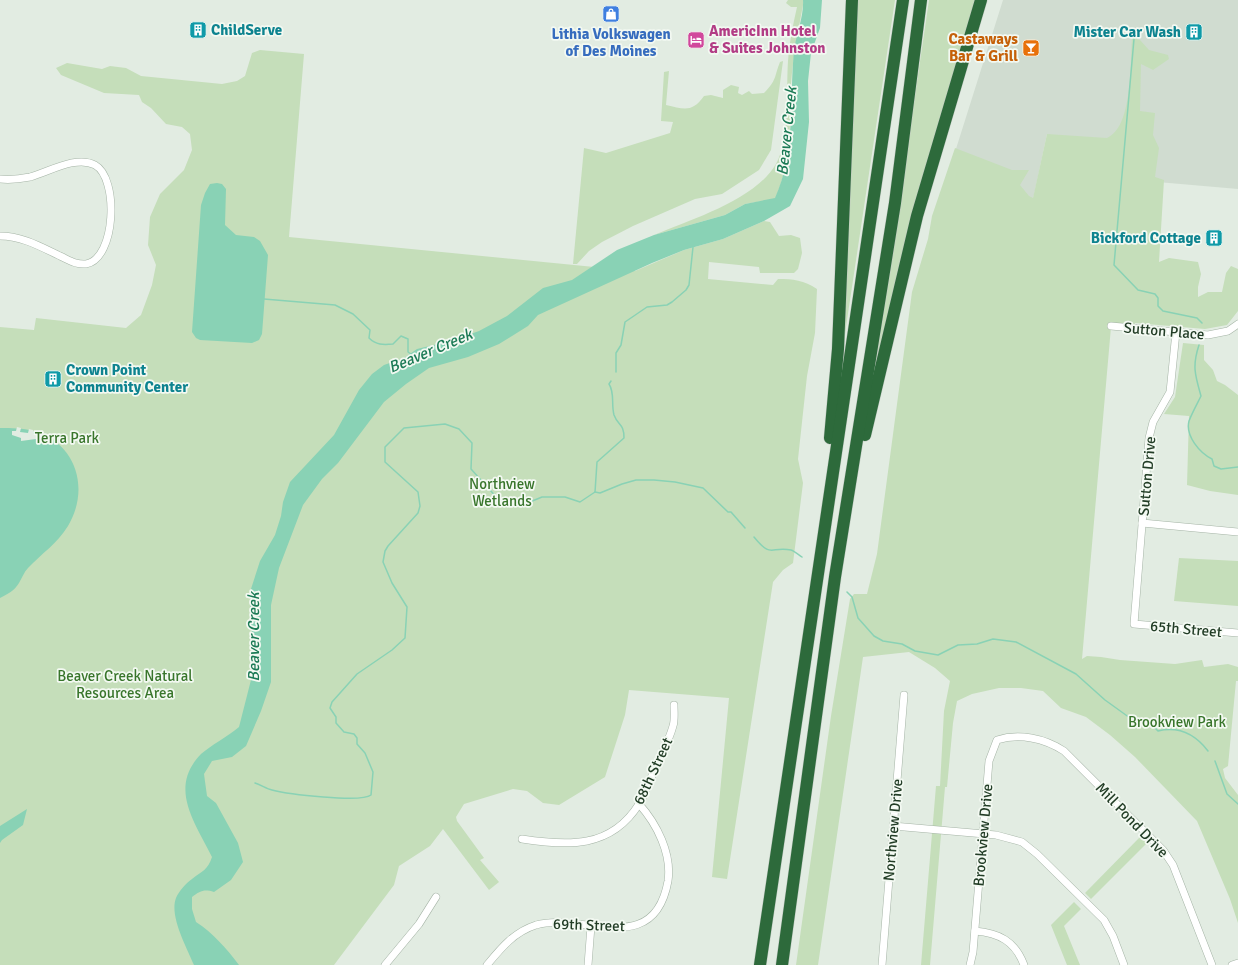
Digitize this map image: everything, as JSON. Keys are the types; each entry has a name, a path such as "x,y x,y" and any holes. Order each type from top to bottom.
{"highway":[{"path":"819,563 838,349 852,0"},
{"path":"760,965 903,0"},
{"path":"782,965 849,487 895,204 921,0"},
{"path":"849,487 859,463 895,304 917,216 981,0"}],"street":[{"path":"0,179 29,177 76,162 89,162 100,169 106,179 110,199 111,222 108,236 102,250 93,261 88,263 76,263 27,240 15,237 0,236"},
{"name":"Sutton Place","path":"1111,326 1208,335 1219,334 1238,324"},
{"name":"Sutton Drive","path":"1134,624 1150,430 1170,392 1176,332"},
{"path":"1142,523 1238,532"},
{"name":"65th Street","path":"1134,624 1238,633"},
{"name":"Northview Drive","path":"882,965 904,695"},
{"name":"68th Street","path":"522,839 571,844 592,840 620,825 639,804 673,726 674,705"},
{"name":"Mill Pond Drive","path":"997,740 1014,736 1038,739 1052,744 1064,751 1154,840 1169,857 1212,965"},
{"name":"Brookview Drive","path":"970,965 975,931 989,761 997,740"},
{"name":"69th Street","path":"487,965 512,937 528,928 548,923 620,928 634,927 653,915 663,897 668,876 666,853 657,830 639,804"},
{"path":"893,826 1013,838 1026,845 1104,920 1113,936 1124,965"},
{"path":"385,965 419,924 436,897"},
{"path":"588,965 591,926"},
{"path":"975,931 988,932 1003,938 1015,947 1024,965"},
{"path":"1232,965 1238,962"}],"shaded area":[{"path":"1003,0 1238,0 1238,189 1146,181 1047,134 1029,218 937,209"}],"green space":[{"path":"788,0 803,0 803,5 792,74 789,142 785,170 775,199 745,204 725,215 654,235 704,215 738,198 766,177 776,164 784,142 787,72 791,34 797,7 791,7 786,3"},
{"path":"857,0 895,0 843,347"},
{"path":"929,0 975,0 911,221 879,355 877,355"},
{"name":"Brookview Park","path":"1132,38 1140,40 1149,50 1168,55 1169,59 1153,70 1141,64 1140,111 1155,113 1153,135 1159,148 1155,177 1164,180 1159,262 1169,258 1198,262 1201,274 1198,287 1198,297 1208,292 1222,292 1226,273 1231,266 1238,269 1238,311 1227,325 1205,329 1135,323 1134,329 1111,327 1082,659 1087,656 1175,664 1202,660 1204,667 1228,664 1238,667 1238,681 1236,681 1228,766 1223,769 1225,778 1238,795 1238,923 1230,899 1197,821 1135,757 1110,735 1086,717 1061,708 1043,691 1021,688 999,688 972,694 957,701 953,723 947,787 945,787 930,965 921,965 936,786 940,786 944,711 950,681 935,668 909,652 863,657 818,965 796,965 831,716 850,599 854,594 867,594 877,554 912,292 928,239 932,216 955,148 1012,170 1029,170 1020,185 1029,196 1033,198 1047,134 1107,138 1115,132 1122,121 1126,108 1130,78"},
{"path":"260,50 304,54 289,237 635,271 684,250 723,239 764,221 770,222 779,236 791,235 800,238 802,253 798,269 794,273 760,273 759,267 709,262 708,279 773,285 778,279 789,279 803,282 817,289 815,333 807,376 798,459 803,483 793,563 783,570 773,582 727,879 712,877 729,698 629,690 625,715 605,777 559,805 543,803 527,791 513,789 464,804 456,817 457,821 484,858 480,860 499,882 489,890 443,829 430,846 399,866 394,885 334,965 0,965 0,327 34,330 36,318 126,328 141,315 152,285 156,265 148,245 150,217 160,194 184,170 192,150 190,134 182,127 166,124 151,108 142,102 139,95 104,93 61,75 56,68 67,63 102,69 110,66 126,68 141,76 222,84 237,81 245,76 252,53"},
{"path":"783,61 771,150 759,170 722,194 695,199 633,226 602,242 589,251 577,264 573,264 584,148 606,153 670,133 673,122 661,121 664,72 669,71 666,105 678,108 687,108 696,105 704,96 711,95 723,98 723,90 731,85 739,87 738,93 742,95 749,91 752,94 764,93 773,81 780,62"},
{"path":"1183,343 1204,345 1204,360 1213,370 1217,381 1238,395 1238,495 1210,491 1187,485 1189,416 1164,414 1175,397"},
{"path":"1179,558 1238,561 1238,606 1174,601"},
{"path":"1140,837 1147,843 1091,899 1085,893"},
{"path":"1074,902 1081,909 1064,926 1080,965 1067,965 1051,925"}],"water":[{"name":"Beaver Creek","path":"803,0 822,0 820,28 811,53 808,81 809,122 803,179 790,206 764,221 723,239 684,250 652,263 538,315 528,326 499,344 468,357 429,368 384,402 338,463 322,479 303,505 279,568 271,605 271,682 261,711 246,746 232,757 212,761 204,774 207,796 216,803 238,843 243,862 231,880 214,892 202,891 192,897 192,909 196,922 208,931 230,953 239,965 194,965 177,923 174,905 181,890 187,883 207,868 212,857 192,818 185,792 186,780 191,767 201,754 239,727 252,676 255,655 250,620 250,592 260,561 275,535 281,516 283,502 290,482 334,435 359,390 372,374 384,365 404,358 417,349 454,340 479,331 507,316 543,288 572,280 617,250 654,235 725,215 745,204 775,198 782,181 789,144 794,51 802,13"},
{"path":"210,184 222,184 226,189 225,225 236,235 254,237 260,241 268,255 262,334 259,340 252,343 200,340 196,338 192,332 201,205"},
{"path":"0,428 17,428 33,431 48,437 60,446 69,457 75,469 78,483 78,497 75,512 64,532 24,573 15,588 0,598"},
{"path":"27,809 23,825 0,843 0,826"}],"pier":[{"path":"17,427 21,428 20,432 28,433 29,429 33,430 33,434 37,434 36,439 21,441 21,438 12,435 12,431 16,431"}],"waterway":[{"path":"1134,39 1114,265 1138,290 1155,294 1158,298 1158,306 1163,311 1197,318 1202,323"},
{"path":"616,372 616,353 621,345 625,322 647,307 667,305 686,290 689,285 693,247"},
{"name":"Beaver Creek","path":"264,299 335,305 353,314 370,330 369,338 374,342 393,344 401,336 408,339 408,352 411,354"},
{"path":"1199,345 1195,370 1201,396 1189,421 1189,432 1198,448 1212,459 1214,466 1221,469 1238,467"},
{"path":"255,783 268,789 292,794 339,798 364,797 371,795 373,772 365,753 357,744 357,738 354,734 344,732 336,723 336,717 330,708 332,702 357,674 392,650 405,638 407,607 392,583 383,562 385,551 388,546 418,513 420,506 418,492 385,462 385,447 404,428 445,424 459,429 472,443 471,469 499,500 525,504 542,497 565,497 580,502 595,492 597,462 624,438 622,427 614,415 612,391 609,384 611,381"},
{"path":"595,492 600,493 636,480 675,482 703,488 728,512 731,512 745,528"},
{"path":"754,537 764,548 768,550 791,550 802,557"},
{"path":"847,592 852,597 858,618 874,636 883,641 902,644 915,651 938,655 958,645 977,644 993,639 1016,642 1076,674 1105,700 1137,723 1151,724 1158,731 1173,730 1186,733 1198,740 1208,751"},
{"path":"1215,761 1227,794 1238,804"}],"place":[{"name":"Lithia Volkswagen of Des Moines","path":"611,14"},
{"name":"ChildServe","path":"198,30"},
{"name":"Mister Car Wash","path":"1194,32"},
{"name":"AmericInn Hotel & Suites Johnston","path":"696,40"},
{"name":"Castaways Bar & Grill","path":"1031,48"},
{"name":"Bickford Cottage","path":"1214,238"},
{"name":"Crown Point Community Center","path":"53,379"}],"park label":[{"name":"Terra Park","path":"67,438"},
{"name":"Northview Wetlands","path":"502,492"},
{"name":"Beaver Creek Natural Resources Area","path":"125,684"}]}
